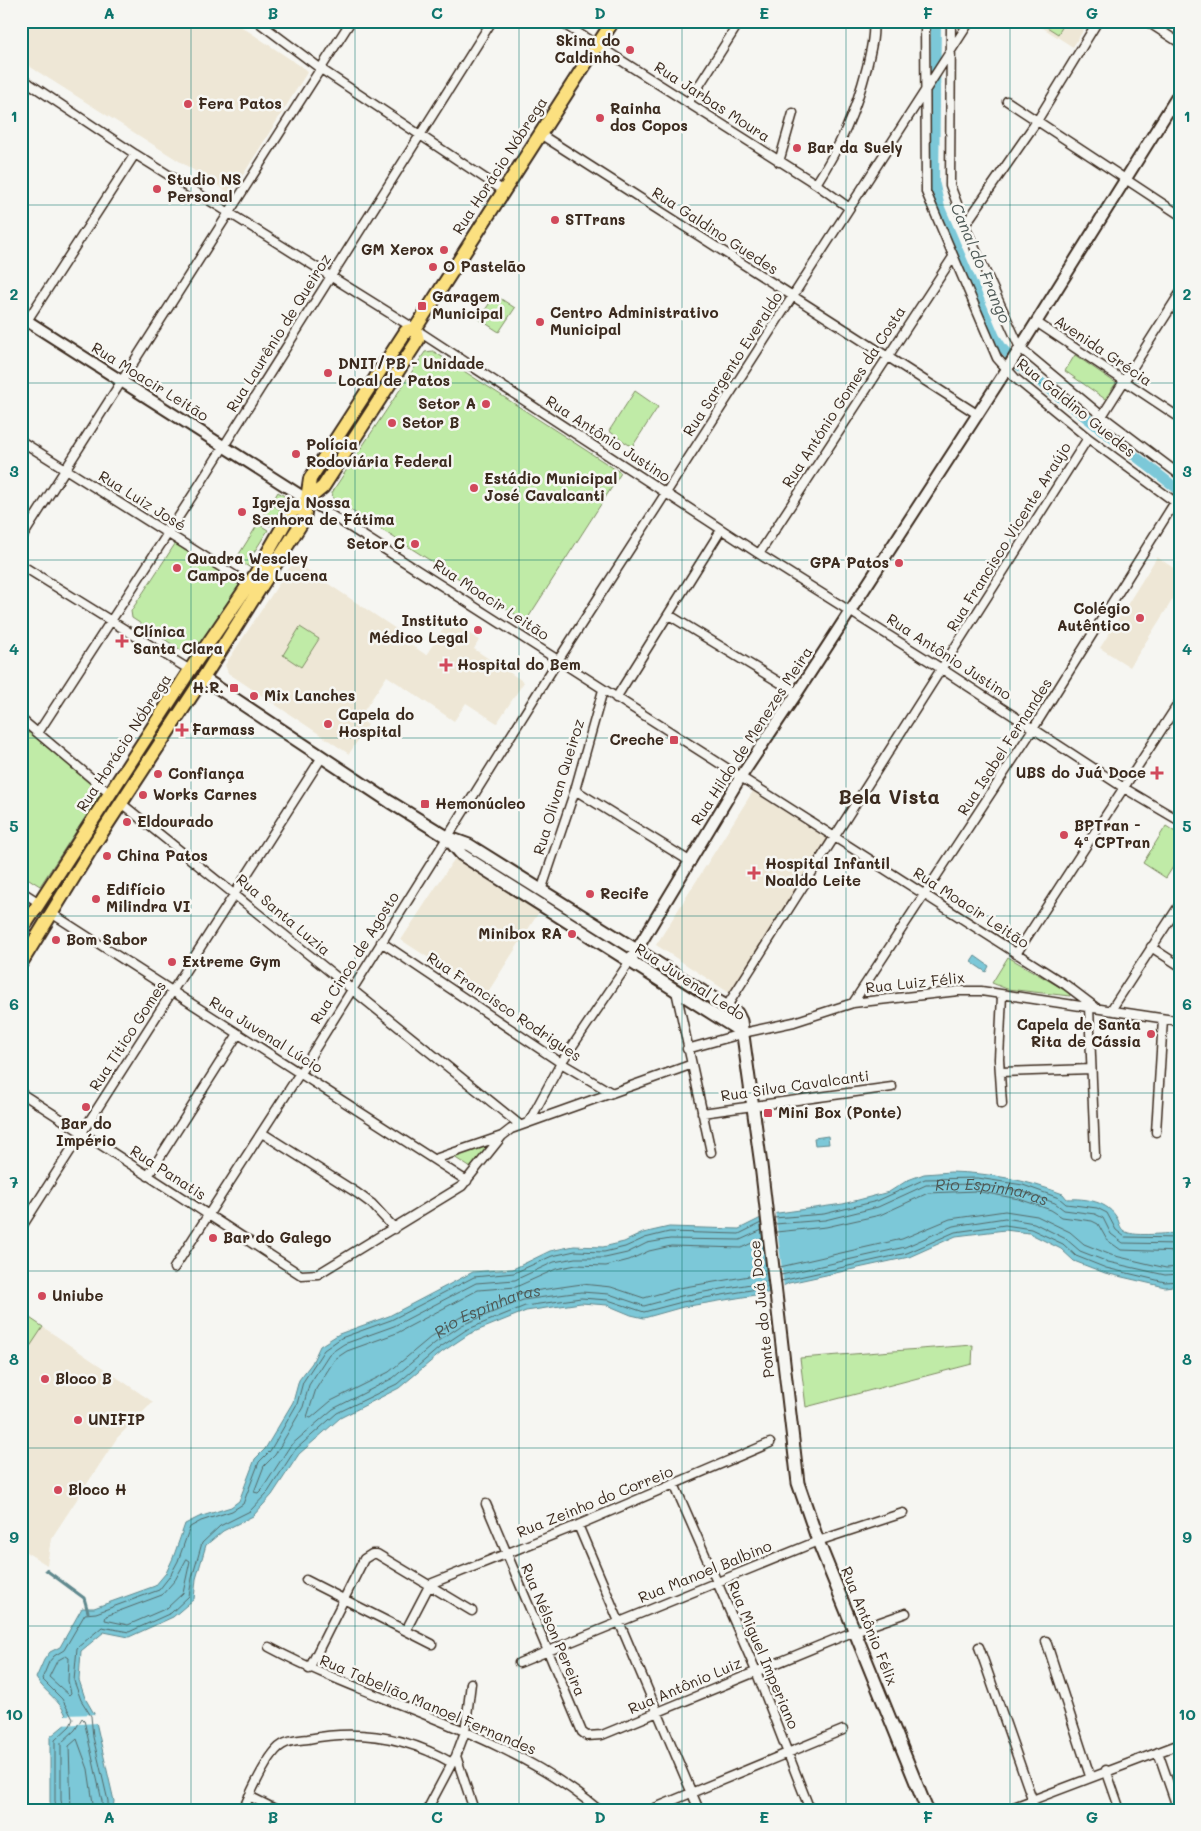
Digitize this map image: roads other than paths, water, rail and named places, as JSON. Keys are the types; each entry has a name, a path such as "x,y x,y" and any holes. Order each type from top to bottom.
{"main road":[{"name":"Rua Horácio Nóbrega","path":"21,931 38,902 77,847 110,793 248,584 290,514 323,487 418,340 415,329 613,21"},
{"name":"Rua Horácio Nóbrega","path":"21,963 121,803 304,519 306,499"},
{"path":"190,670 203,678"},
{"name":"Rua Juvenal Ledo","path":"203,678 447,837 469,845 728,1006 737,1013 741,1021 743,1033"},
{"name":"Rua Juvenal Ledo","path":"447,837 462,855 743,1033"},
{"name":"Ponte do Juá Doce","path":"743,1033 754,1105 793,1450"},
{"name":"Rua Antônio Félix","path":"793,1450 802,1498 818,1541 927,1810"}],"street":[{"path":"257,21 321,69 504,191"},
{"path":"21,539 351,21"},
{"name":"Rua Laurênio de Queiroz","path":"38,733 224,447 492,21"},
{"name":"Rua Jarbas Moura","path":"559,21 816,184 848,207"},
{"path":"688,104 740,21"},
{"path":"816,184 848,127 860,93 873,41 873,21"},
{"name":"Rua Galdino Guedes","path":"925,21 926,192 988,340 1007,369 1088,438 1177,505"},
{"name":"Rua Galdino Guedes","path":"951,21 950,174 953,193 965,225 1020,348 1102,416 1180,475"},
{"name":"Rua Sargento Everaldo","path":"558,662 848,207 970,21"},
{"path":"965,225 1037,121 1098,21"},
{"path":"1146,21 1180,43"},
{"name":"Rua Antônio Justino","path":"21,78 135,154 415,329 759,554 850,610 1124,788 1180,821"},
{"path":"21,95 29,83"},
{"name":"Rua Hildo de Menezes Meira","path":"525,1123 561,1063 637,950 740,778 1007,369 1180,92"},
{"path":"1007,101 1180,215"},
{"path":"779,162 794,113"},
{"name":"Rua Galdino Guedes","path":"540,134 977,414"},
{"path":"23,323 135,154"},
{"name":"Rua António Gomes da Costa","path":"759,554 886,356 953,257"},
{"path":"1102,416 1180,294"},
{"name":"Avenida Grécia","path":"1036,322 1180,418"},
{"name":"Rua Moacir Leitão","path":"23,323 306,499 558,662 1066,985 1092,1007"},
{"name":"Rua Francisco Vicente Araújo","path":"728,1006 1088,438"},
{"name":"Rua Luiz José","path":"21,441 248,584"},
{"name":"Rua Isabel Fernandes","path":"853,1003 925,896 1177,505 1180,494"},
{"path":"616,698 722,530"},
{"path":"21,565 190,670"},
{"path":"668,615 797,693"},
{"name":"Rua Cinco de Agosto","path":"174,1268 262,1133 558,662"},
{"name":"Rua Olivan Queiroz","path":"541,891 575,790 603,690"},
{"path":"1016,954 1180,701"},
{"path":"21,719 110,793"},
{"name":"Rua Titico Gomes","path":"21,1228 322,757"},
{"path":"575,790 690,862"},
{"name":"Rua Santa Luzia","path":"121,803 235,893 351,989 525,1123"},
{"path":"21,891 38,902"},
{"path":"1111,1010 1180,904"},
{"name":"Rua Juvenal Lúcio","path":"51,913 172,993 467,1181"},
{"name":"Rua Francisco Rodrigues","path":"382,942 561,1063 612,1093"},
{"path":"1151,947 1180,966"},
{"path":"676,991 690,1065 711,1152"},
{"name":"Rua Luiz Félix","path":"687,1049 743,1033 794,1022 853,1003 958,991 981,991 1180,1021"},
{"path":"1002,995 1000,1072 1002,1104"},
{"path":"1092,1007 1091,1069 1096,1155"},
{"path":"1156,1132 1163,1019"},
{"path":"148,1176 238,1034"},
{"path":"435,1159 502,1136 525,1123 690,1065"},
{"path":"1000,1072 1091,1069"},
{"name":"Rua Silva Cavalcanti","path":"702,1114 754,1105 892,1087"},
{"name":"Rua Panatis","path":"21,1093 301,1275 318,1274 394,1229"},
{"path":"262,1133 357,1193 372,1204 394,1229 467,1181 502,1136"},
{"name":"Rua Zeinho do Correio","path":"430,1584 578,1525 770,1443"},
{"name":"Rua Miguel Imperiano","path":"674,1484 756,1671 810,1810"},
{"name":"Rua Nélson Pereira","path":"486,1504 582,1732 587,1736"},
{"name":"Rua Manoel Balbino","path":"519,1663 818,1541 903,1513"},
{"path":"578,1525 699,1810"},
{"path":"309,1668 342,1598 364,1558 372,1554 377,1554 472,1610"},
{"path":"306,1580 432,1644"},
{"path":"406,1630 430,1584"},
{"name":"Rua Antônio Luiz","path":"587,1736 602,1735 854,1631 906,1613"},
{"path":"1046,1641 1090,1776"},
{"path":"978,1646 1036,1810"},
{"name":"Rua Tabelião Manoel Fernandes","path":"269,1647 309,1668 465,1732 522,1758 575,1790 599,1810"},
{"path":"427,1810 454,1760 465,1732 471,1683"},
{"path":"650,1810 843,1730"},
{"path":"243,1810 272,1755 283,1744 347,1734 384,1736 454,1760 474,1810"},
{"path":"1006,1810 1090,1776 1180,1744"},
{"path":"1158,1752 1178,1810"},
{"path":"1106,1770 1120,1810"},
{"path":"249,1796 277,1810"}],"water":[{"path":"975,956 989,966 986,972 971,962"},
{"path":"828,1136 829,1144 815,1145 814,1138"},
{"name":"Rio Espinharas","path":"951,1172 1008,1178 1049,1189 1063,1194 1067,1199 1096,1202 1114,1214 1122,1230 1126,1232 1144,1235 1180,1233 1180,1285 1165,1287 1105,1273 1074,1261 1061,1249 1029,1233 1005,1230 956,1236 909,1257 789,1283 779,1288 771,1214 843,1204 889,1192 908,1180 924,1174"},
{"name":"Rio Espinharas","path":"769,1214 778,1289 767,1293 683,1307 644,1318 607,1305 581,1303 526,1311 469,1334 442,1352 399,1388 340,1418 299,1454 272,1495 253,1516 223,1531 206,1545 196,1579 194,1599 173,1617 129,1637 104,1632 81,1651 79,1680 85,1698 96,1717 67,1718 61,1706 36,1678 44,1660 50,1652 60,1647 82,1608 94,1608 155,1586 166,1573 185,1524 199,1517 231,1507 239,1501 255,1459 265,1449 293,1402 299,1380 312,1363 320,1346 339,1334 389,1316 473,1272 513,1269 550,1251 574,1246 603,1247 624,1242 643,1233 669,1227 739,1229"},
{"path":"96,1722 114,1801 113,1810 53,1810 50,1802 50,1737 67,1723"}],"waterway":[{"name":"Canal do Frango","path":"936,21 934,181 940,208 995,337 1003,349 1020,366 1180,491"},
{"path":"46,1570 84,1598 88,1612"}],"place":[{"name":"Skina do Caldinho","path":"630,50"},
{"name":"Fera Patos","path":"188,104"},
{"name":"Rainha dos Copos","path":"600,118"},
{"name":"Bar da Suely","path":"797,148"},
{"name":"Studio NS Personal","path":"157,189"},
{"name":"STTrans","path":"555,220"},
{"name":"GM Xerox","path":"444,250"},
{"name":"O Pastelão","path":"433,267"},
{"name":"Garagem Municipal","path":"422,306"},
{"name":"Centro Administrativo Municipal","path":"540,322"},
{"name":"DNIT/PB - Unidade Local de Patos","path":"328,373"},
{"name":"Setor A","path":"486,404"},
{"name":"Setor B","path":"392,423"},
{"name":"Polícia Rodoviária Federal","path":"296,454"},
{"name":"Estádio Municipal José Cavalcanti","path":"474,488"},
{"name":"Igreja Nossa Senhora de Fátima","path":"242,512"},
{"name":"Setor C","path":"415,544"},
{"name":"GPA Patos","path":"899,563"},
{"name":"Quadra Wescley Campos de Lucena","path":"177,568"},
{"name":"Colégio Autêntico","path":"1140,618"},
{"name":"Instituto Médico Legal","path":"478,630"},
{"name":"Clínica Santa Clara","path":"122,641"},
{"name":"Hospital do Bem","path":"446,665"},
{"name":"H.R.","path":"234,688"},
{"name":"Mix Lanches","path":"254,696"},
{"name":"Capela do Hospital","path":"328,724"},
{"name":"Farmass","path":"182,730"},
{"name":"Creche","path":"674,740"},
{"name":"UBS do Juá Doce","path":"1157,773"},
{"name":"Confiança","path":"158,774"},
{"name":"Works Carnes","path":"143,795"},
{"name":"Hemonúcleo","path":"425,804"},
{"name":"Eldourado","path":"127,822"},
{"name":"BPTran - 4ª CPTran","path":"1064,835"},
{"name":"China Patos","path":"107,856"},
{"name":"Hospital Infantil Noaldo Leite","path":"754,873"},
{"name":"Recife","path":"590,894"},
{"name":"Edifício Milindra VI","path":"96,899"},
{"name":"Minibox RA","path":"572,934"},
{"name":"Bom Sabor","path":"56,940"},
{"name":"Extreme Gym","path":"172,962"},
{"name":"Capela de Santa Rita de Cássia","path":"1151,1034"},
{"name":"Bar do Império","path":"86,1107"},
{"name":"Mini Box (Ponte)","path":"768,1113"},
{"name":"Bar do Galego","path":"213,1238"},
{"name":"Uniube","path":"42,1296"},
{"name":"Bloco B","path":"45,1379"},
{"name":"UNIFIP","path":"78,1420"},
{"name":"Bloco H","path":"58,1490"}],"district":[{"name":"Bela Vista","path":"889,797"}]}
